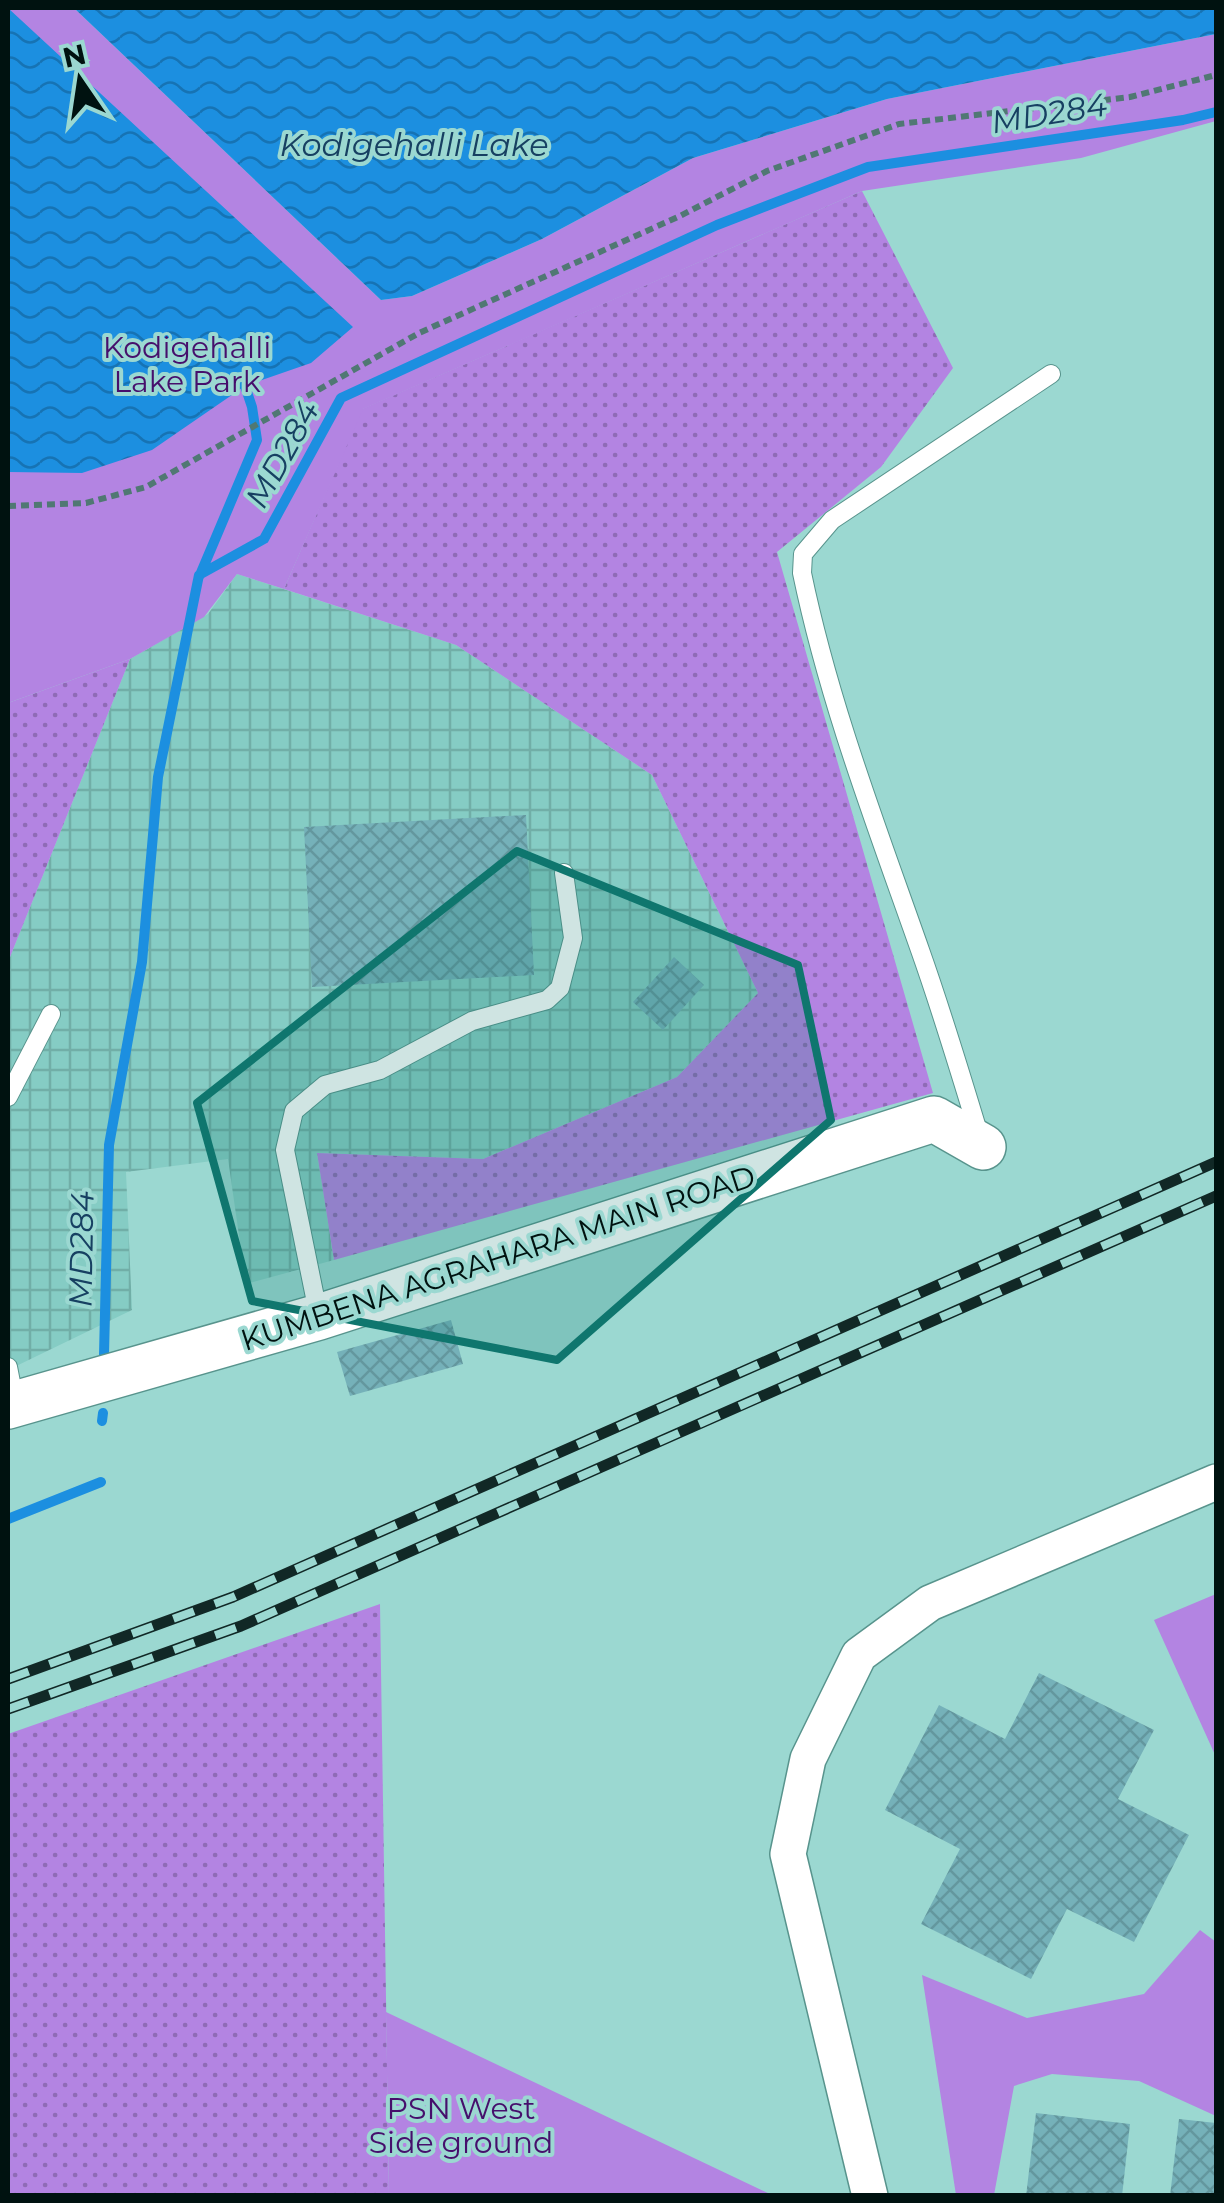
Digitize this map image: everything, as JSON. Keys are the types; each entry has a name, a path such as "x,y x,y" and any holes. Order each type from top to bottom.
{"street":[{"name":"KUMBENA AGRAHARA MAIN ROAD","path":"10,1392 319,1318 934,1119 983,1147"},
{"path":"870,2196 788,1854 808,1759 816,1742 858,1656 930,1603 1216,1482"}],"lane":[{"path":"983,1147 920,950 831,697 802,573 804,554 832,520 1050,374"},
{"path":"319,1318 286,1150 294,1111 325,1086 380,1070 472,1021 547,1000 560,988 573,938 564,873"},
{"path":"8,1097 51,1014"}],"path":[{"path":"8,506 86,503 146,487 419,333 680,216 767,171 899,124 1130,97 1216,75"}],"highlighted area":[{"path":"517,851 798,965 831,1120 557,1360 252,1301 197,1103"}],"shaded area":[{"path":"237,574 456,645 652,775 758,993 677,1077 483,1159 317,1153 334,1260 246,1284 228,1159 126,1172 132,1310 8,1370 8,962 130,659 208,614"}],"green space":[{"name":"Kodigehalli Lake Park","path":"8,8 74,8 381,300 412,296 542,239 693,158 887,99 1216,34 1216,121 1081,158 862,191 363,409 284,589 237,574 204,617 130,659 8,703"},
{"path":"862,191 953,368 881,467 777,552 933,1093 334,1260 317,1153 483,1159 677,1077 758,993 652,775 456,645 284,589 362,409"},
{"path":"130,659 8,962 8,703"},
{"path":"1216,1594 1216,1757 1154,1620"},
{"path":"380,1604 389,2195 8,2195 8,1734"},
{"path":"1200,1930 1216,1942 1216,2116 1139,2081 1052,2074 1014,2086 994,2195 956,2195 922,1975 1027,2018 1144,1994"},
{"name":"PSN West Side ground","path":"386,2012 772,2195 389,2195"}],"water":[{"name":"Kodigehalli Lake","path":"8,8 353,327 311,363 245,386 152,450 82,473 8,472"},
{"name":"Kodigehalli Lake","path":"74,8 1216,8 1216,34 887,99 693,158 542,239 412,296 381,300"}],"building":[{"path":"526,815 534,975 312,987 304,827"},
{"path":"674,957 704,985 663,1030 633,1002"},
{"path":"451,1320 463,1364 350,1396 337,1352"},
{"path":"1039,1673 1154,1730 1118,1799 1189,1835 1134,1942 1067,1909 1031,1979 921,1924 960,1849 885,1810 939,1705 1005,1739"},
{"path":"1036,2113 1130,2124 1122,2196 1026,2196"},
{"path":"1179,2119 1216,2123 1216,2196 1170,2196"}],"waterway":[{"name":"MD284","path":"104,1355 109,1145 142,962 158,777 199,575 264,539 341,398 717,225 868,167 1216,112"},
{"path":"200,575 257,440 245,386"},
{"name":"MD284","path":"102,1421 103,1413"},
{"name":"MD284","path":"8,1519 101,1482"}],"railway":[{"path":"8,1679 233,1597 1216,1162"},
{"path":"8,1709 241,1626 1216,1196"}]}
